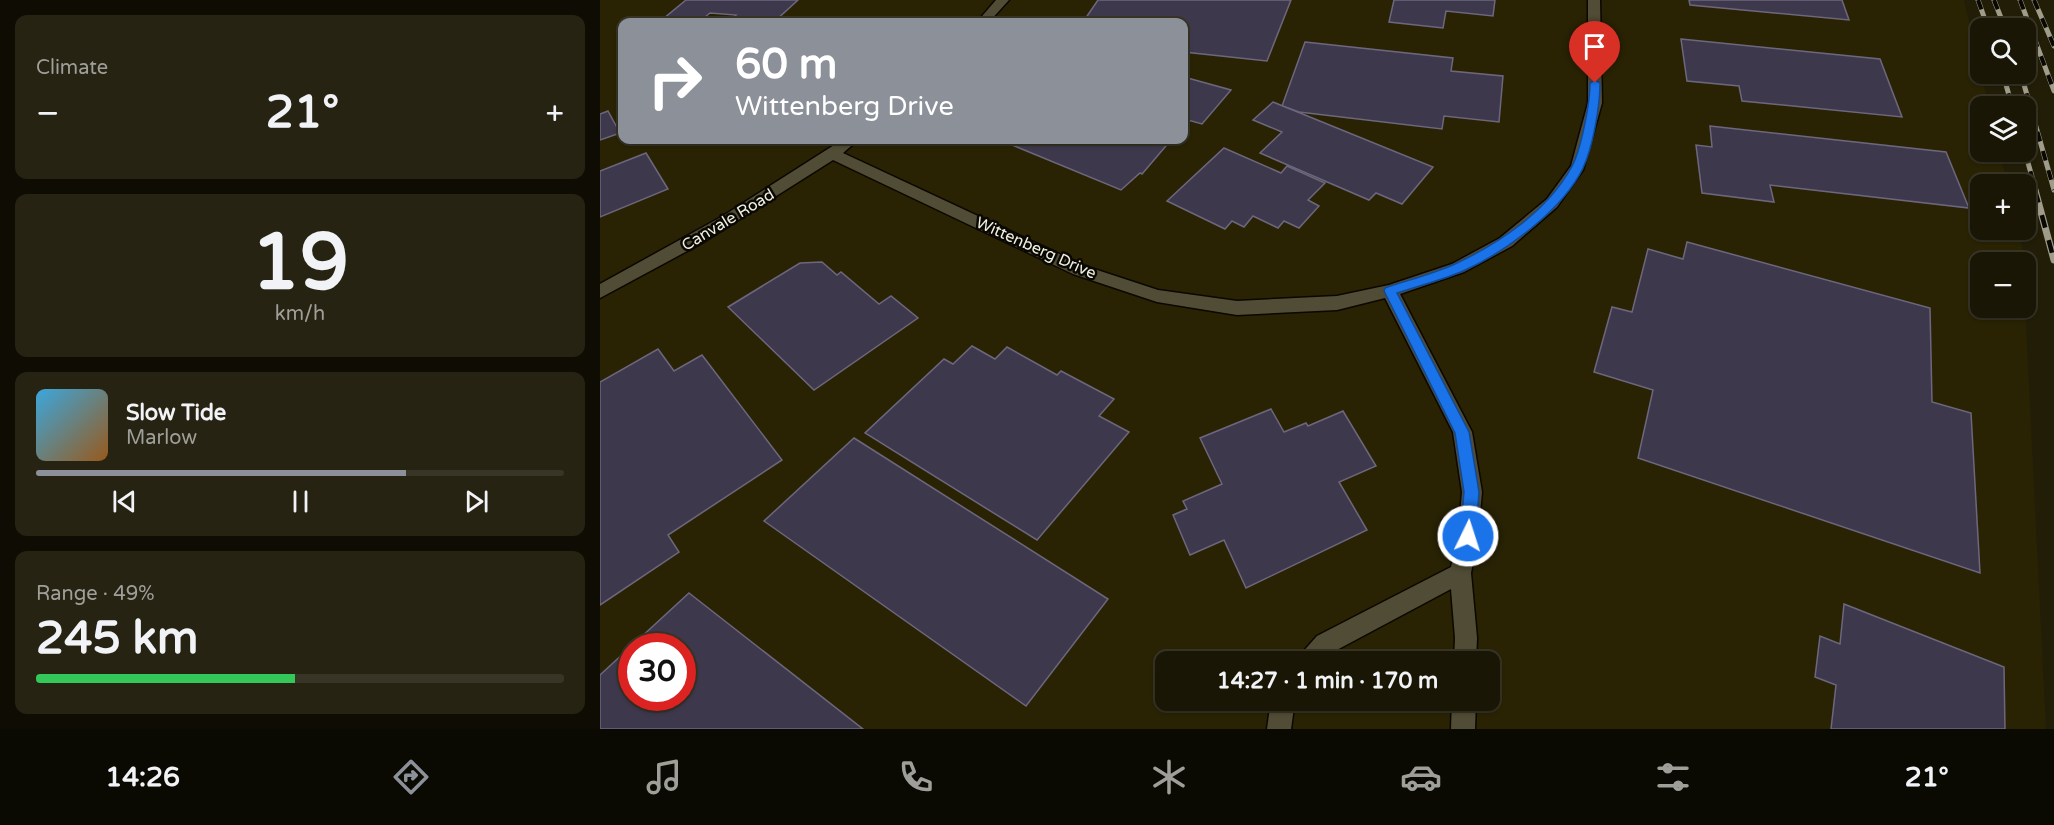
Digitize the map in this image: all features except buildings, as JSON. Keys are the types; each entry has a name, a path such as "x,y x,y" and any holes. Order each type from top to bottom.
{"street":[{"path":"987,18 1003,0"},
{"name":"Wittenberg Drive","path":"831,153 1079,270 1157,296 1237,308 1337,303 1390,291 1458,268 1506,242 1552,203 1578,167 1595,104 1594,0"},
{"name":"Canvale Road","path":"600,292 664,258 763,200 845,144"},
{"path":"1390,291 1462,432 1472,492 1468,536 1460,573 1465,651"},
{"path":"1319,651 1325,644 1460,573"},
{"path":"1279,729 1281,711"},
{"path":"1463,729 1464,711"}],"shaded area":[{"path":"600,0 1964,0 1970,25 1970,84 1984,84 1987,96 1970,96 1970,162 2002,162 2005,174 1970,174 1970,240 2020,240 2022,252 1970,252 1970,318 2026,318 2046,729 600,729"}],"railway":[{"path":"1978,0 1984,18"},
{"path":"1994,0 2001,18"},
{"path":"2020,0 2054,91"},
{"path":"2034,0 2054,46"},
{"path":"2006,84 2009,96"},
{"path":"2024,84 2054,190"},
{"path":"2028,162 2031,174"},
{"path":"2036,194 2054,260"}],"route":[{"path":"1468,536 1472,492 1462,432 1390,291 1458,268 1506,242 1552,203 1578,167 1595,104 1595,83"}]}
